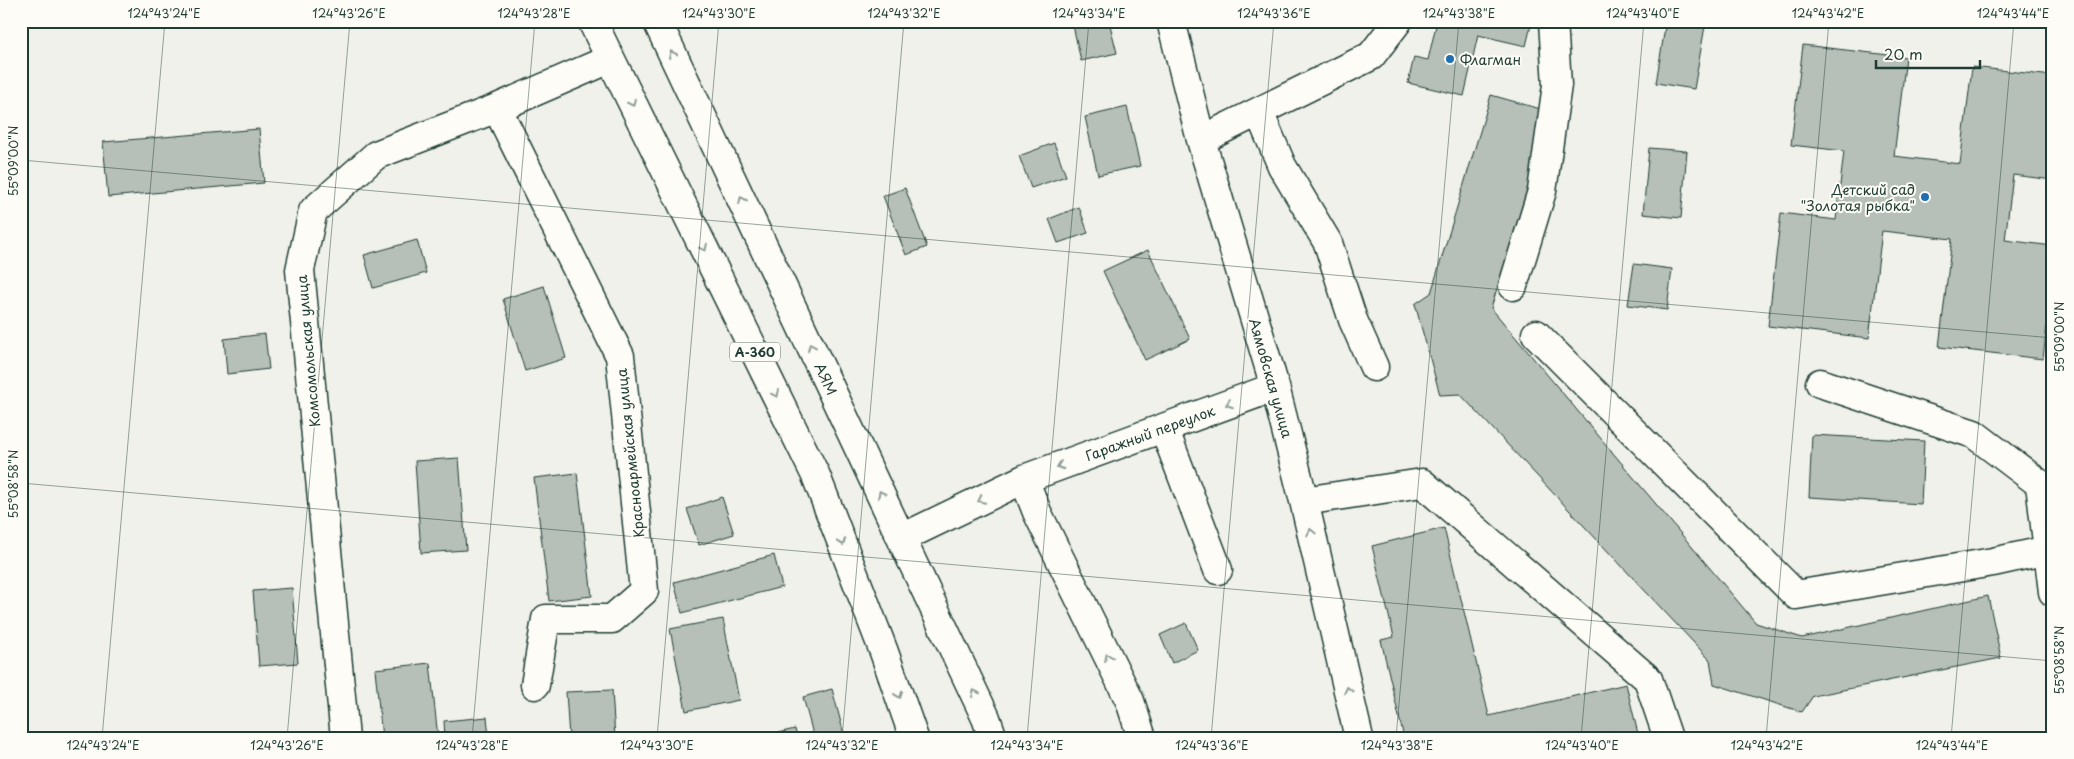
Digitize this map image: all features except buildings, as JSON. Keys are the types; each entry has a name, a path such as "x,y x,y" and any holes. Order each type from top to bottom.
{"main road":[{"name":"А-360","path":"592,21 816,476 884,652 914,738"},
{"name":"АЯМ","path":"657,21 902,538 986,718 993,738"},
{"name":"Аямовская улица","path":"1171,21 1201,140 1275,387 1304,501 1359,738"},
{"path":"1201,140 1371,56 1398,21"},
{"path":"1513,286 1542,191 1557,85 1553,21"},
{"name":"Комсомольская улица","path":"345,738 300,270 313,211 376,155 498,108 610,59"},
{"name":"Красноармейская улица","path":"498,108 620,356 644,591 612,619 546,619 535,685"},
{"path":"1259,112 1282,166 1328,243 1353,320 1374,367"},
{"path":"1536,334 1796,594 1993,562 2048,550"},
{"path":"1820,383 1974,434 2046,481 2048,550 2053,592"},
{"name":"Гаражный переулок","path":"902,538 1024,479 1275,387"},
{"path":"1164,428 1218,570"},
{"path":"1024,479 1037,512 1130,701 1142,738"},
{"path":"1304,501 1422,483 1648,679 1668,738"}],"place":[{"name":"Флагман","path":"1450,59"},
{"name":"Детский сад \"Золотая рыбка\"","path":"1925,197"}]}
